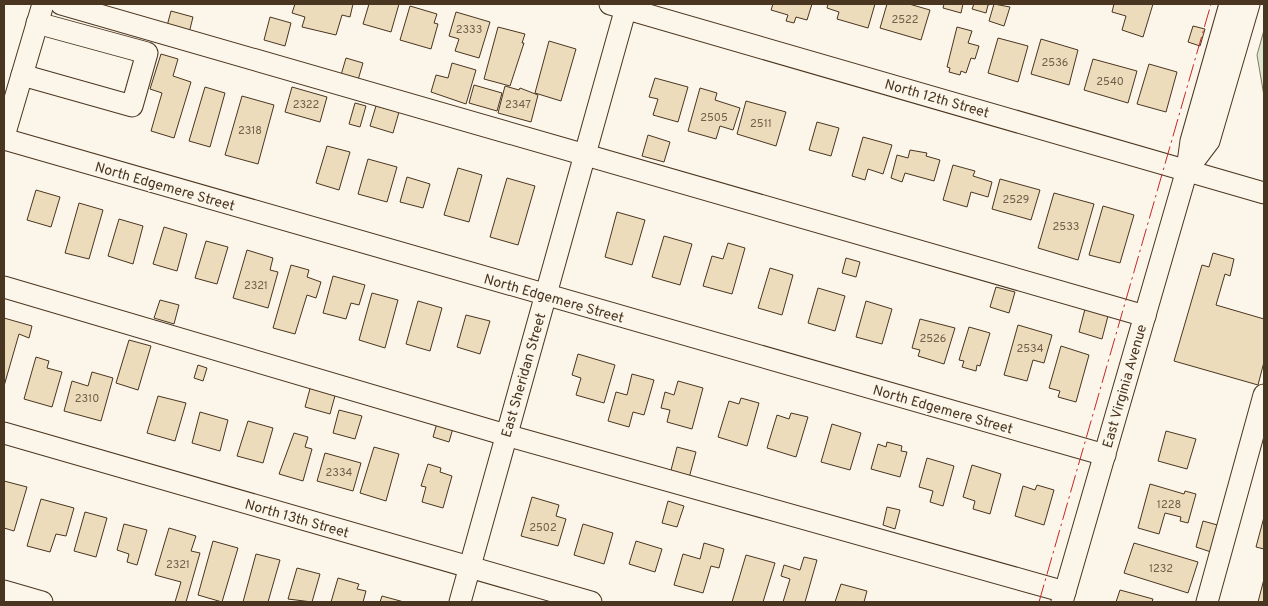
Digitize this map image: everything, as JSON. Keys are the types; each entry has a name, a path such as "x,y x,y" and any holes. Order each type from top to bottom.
{"street":[{"path":"61,4 1144,316"},
{"name":"East Virginia Avenue","path":"1063,597 1187,170 1191,142 1230,4"},
{"name":"East Virginia Avenue","path":"1187,170 1209,141 1249,4"},
{"name":"East Sheridan Street","path":"460,602 545,295 586,156 621,5"},
{"name":"North 12th Street","path":"621,5 1264,193"},
{"path":"4,138 22,74 40,13 147,54 132,106 22,74"},
{"name":"North Edgemere Street","path":"4,138 1104,456"},
{"path":"4,287 1063,597"},
{"path":"1207,602 1264,395"},
{"name":"North 13th Street","path":"4,433 590,602"},
{"path":"4,592 42,602"}],"green space":[{"path":"1264,30 1264,96 1257,55"}],"building":[{"path":"295,4 353,4 350,17 342,15 336,35 302,27 305,17 292,13"},
{"path":"369,4 399,4 391,32 363,24"},
{"path":"773,4 812,4 807,20 796,17 794,23 786,21 788,15 771,10"},
{"path":"828,4 875,4 868,28 837,19 839,12 827,8"},
{"path":"887,4 909,4 930,10 921,40 880,28"},
{"path":"944,4 963,4 961,13 943,8"},
{"path":"974,4 992,4 988,5 986,13 972,9"},
{"path":"994,4 1010,7 1004,26 989,21"},
{"path":"1114,4 1153,4 1143,37 1122,30 1126,16 1112,12"},
{"path":"410,6 437,14 434,23 438,24 431,49 400,40"},
{"path":"171,11 193,17 189,33 167,26"},
{"path":"456,12 490,22 479,58 455,51 459,39 449,36"},
{"path":"270,17 291,23 285,46 264,40"},
{"path":"1193,26 1205,29 1200,46 1188,42"},
{"path":"498,27 525,34 522,43 524,43 510,86 484,79"},
{"path":"957,27 972,31 968,43 979,46 975,59 971,58 966,73 961,71 960,75 949,72 950,68 947,67"},
{"path":"998,38 1028,46 1018,82 988,73"},
{"path":"1041,39 1078,50 1069,85 1031,74"},
{"path":"549,41 576,49 561,101 535,93"},
{"path":"161,54 178,59 173,76 191,82 174,138 151,131 162,93 150,89"},
{"path":"346,58 363,63 358,80 341,75"},
{"path":"1093,59 1137,71 1128,103 1084,90"},
{"path":"452,63 476,70 466,104 431,92 436,75 448,78"},
{"path":"1149,64 1177,72 1166,112 1137,104"},
{"path":"655,78 688,87 678,122 653,115 658,99 649,97"},
{"path":"474,85 502,93 497,111 469,103"},
{"path":"505,86 519,90 520,88 538,95 531,122 498,113"},
{"path":"205,87 225,93 210,147 189,141"},
{"path":"292,87 327,97 320,122 285,112"},
{"path":"700,88 717,93 715,100 740,108 733,130 720,126 716,139 688,131"},
{"path":"242,96 274,105 258,164 225,155"},
{"path":"746,101 786,112 776,146 737,134"},
{"path":"355,103 366,106 360,127 349,124"},
{"path":"376,106 399,112 393,133 370,126"},
{"path":"817,122 839,128 831,156 809,150"},
{"path":"648,135 670,142 664,162 642,156"},
{"path":"863,137 892,145 883,174 868,169 865,180 852,176"},
{"path":"327,146 350,152 339,190 316,183"},
{"path":"910,150 927,153 926,156 940,160 934,181 905,173 902,182 891,178 897,155 908,158"},
{"path":"368,159 397,167 387,202 358,194"},
{"path":"953,165 975,171 973,176 992,182 988,197 971,192 967,207 943,200"},
{"path":"458,168 482,175 469,222 444,215"},
{"path":"407,177 430,184 423,208 400,202"},
{"path":"507,178 535,186 518,245 490,237"},
{"path":"1000,179 1040,190 1031,220 992,209"},
{"path":"36,190 60,197 51,227 27,220"},
{"path":"1054,193 1094,204 1078,260 1038,248"},
{"path":"79,203 103,210 89,259 65,253"},
{"path":"1103,206 1134,215 1120,263 1089,255"},
{"path":"617,212 645,220 632,265 605,257"},
{"path":"119,219 143,226 133,264 108,256"},
{"path":"164,227 187,234 177,271 153,264"},
{"path":"664,236 692,244 680,285 652,277"},
{"path":"206,241 228,247 217,284 195,278"},
{"path":"728,243 745,248 732,294 703,286 712,256 723,259"},
{"path":"247,250 273,258 270,270 278,272 268,308 233,298"},
{"path":"1213,253 1234,259 1230,276 1225,274 1216,305 1264,319 1264,362 1258,385 1174,361 1202,265 1209,267"},
{"path":"846,258 860,262 856,277 842,273"},
{"path":"291,265 309,270 307,277 321,282 316,298 307,295 295,334 273,328"},
{"path":"770,268 793,275 782,315 758,308"},
{"path":"333,276 365,285 359,305 351,303 346,319 323,313"},
{"path":"996,287 1015,292 1009,313 990,307"},
{"path":"818,288 845,296 835,331 808,323"},
{"path":"372,293 398,300 385,348 359,340"},
{"path":"160,300 179,305 174,324 154,318"},
{"path":"418,301 442,308 430,351 406,344"},
{"path":"866,301 892,309 882,344 856,337"},
{"path":"1085,309 1108,316 1102,339 1079,332"},
{"path":"466,315 490,321 480,354 457,347"},
{"path":"4,318 32,326 29,338 19,334 4,386"},
{"path":"920,319 955,328 944,364 918,356 920,350 912,348"},
{"path":"1018,325 1052,335 1044,363 1033,360 1027,381 1004,375"},
{"path":"969,327 990,333 980,366 977,365 976,371 962,367 964,361 959,360"},
{"path":"129,340 151,346 138,390 116,383"},
{"path":"1061,346 1089,355 1076,402 1058,397 1060,391 1049,388"},
{"path":"578,354 615,365 604,403 576,395 581,378 572,375"},
{"path":"36,357 49,361 47,368 62,372 52,407 24,399"},
{"path":"198,365 207,368 203,381 194,378"},
{"path":"92,372 113,378 101,421 64,411 72,381 88,386"},
{"path":"632,374 654,380 644,415 633,412 629,427 608,421 616,392 627,395"},
{"path":"678,381 703,388 692,429 667,422 670,410 661,408 665,392 674,395"},
{"path":"311,385 336,392 330,414 305,407"},
{"path":"158,396 186,403 175,441 147,433"},
{"path":"741,398 759,403 747,446 718,437 729,401 739,404"},
{"path":"339,410 362,416 355,439 333,433"},
{"path":"200,412 228,420 220,451 192,443"},
{"path":"791,413 808,417 796,457 767,448 777,415 789,419"},
{"path":"248,421 273,428 263,463 237,456"},
{"path":"437,423 453,428 449,442 433,437"},
{"path":"832,424 861,433 850,470 821,462"},
{"path":"1166,431 1196,439 1187,469 1158,461"},
{"path":"294,433 308,437 305,447 312,449 303,481 279,474"},
{"path":"887,442 902,446 901,451 907,452 900,477 871,469 878,444 886,447"},
{"path":"374,447 399,454 386,501 360,493"},
{"path":"677,447 696,452 689,478 670,474"},
{"path":"325,453 361,463 353,491 317,481"},
{"path":"927,458 954,466 943,506 930,502 933,491 919,487"},
{"path":"428,464 441,468 440,472 452,476 443,508 422,502 426,487 421,486"},
{"path":"972,465 1001,474 990,514 973,509 975,501 963,497"},
{"path":"4,481 27,487 14,531 4,528"},
{"path":"1150,484 1184,494 1185,491 1196,494 1188,523 1180,521 1181,517 1165,513 1159,534 1138,528"},
{"path":"1037,485 1054,490 1044,525 1015,516 1023,486 1035,490"},
{"path":"532,497 559,505 556,516 566,519 558,546 521,536"},
{"path":"41,499 74,508 66,536 56,534 50,552 27,546"},
{"path":"668,501 684,506 677,527 662,523"},
{"path":"887,507 900,510 895,529 883,525"},
{"path":"85,512 107,518 96,557 74,551"},
{"path":"1264,517 1264,549 1256,547"},
{"path":"1203,521 1221,526 1214,553 1196,547"},
{"path":"124,524 147,530 137,565 127,562 129,554 117,550"},
{"path":"583,524 613,533 604,564 574,555"},
{"path":"169,528 196,536 191,551 200,553 186,602 175,602 181,582 155,575"},
{"path":"213,541 238,548 222,602 198,595"},
{"path":"636,541 662,549 655,572 629,564"},
{"path":"704,543 724,549 719,568 711,566 703,593 674,585 683,554 700,559"},
{"path":"1134,543 1198,562 1188,593 1124,573"},
{"path":"256,554 280,560 268,602 243,602"},
{"path":"746,555 775,563 763,602 732,602"},
{"path":"804,557 817,560 805,602 783,602 790,579 781,576 784,565 800,570"},
{"path":"297,568 320,574 312,602 288,599"},
{"path":"338,578 359,584 357,589 366,591 363,602 331,602"},
{"path":"1264,579 1264,602 1258,602"},
{"path":"841,584 867,591 864,602 835,602"},
{"path":"1120,590 1153,599 1152,602 1116,602"},
{"path":"382,596 404,602 380,602"}],"power":[{"path":"1039,602 1211,4"}]}
